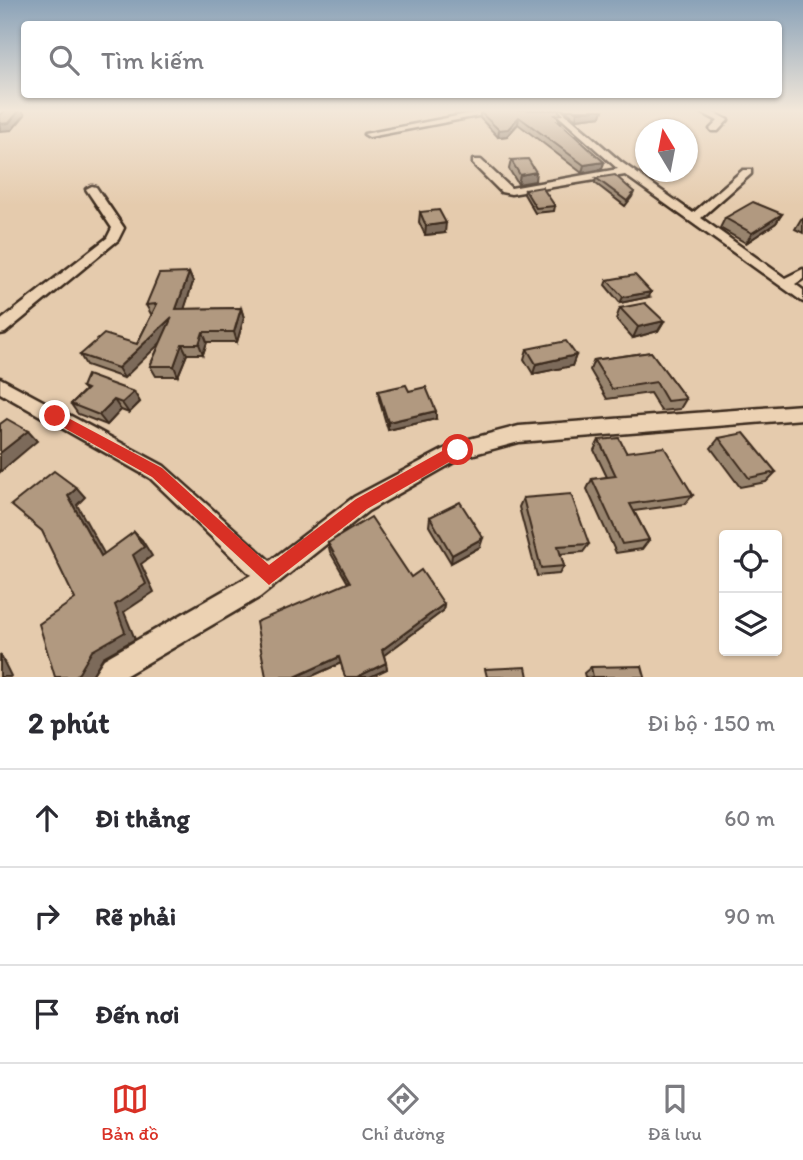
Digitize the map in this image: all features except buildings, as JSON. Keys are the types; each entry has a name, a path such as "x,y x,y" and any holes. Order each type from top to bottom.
{"street":[{"path":"593,142 627,171 803,297"},
{"path":"477,162 505,190 511,191 627,171"},
{"path":"694,218 747,172"},
{"path":"0,329 112,240 118,228 92,189"},
{"path":"785,284 803,274"},
{"path":"0,385 157,472 269,576"},
{"path":"105,677 113,668 252,589 361,504 458,450 519,434 803,412"}],"route":[{"path":"55,416 157,472 269,576 361,504 458,450"}]}
